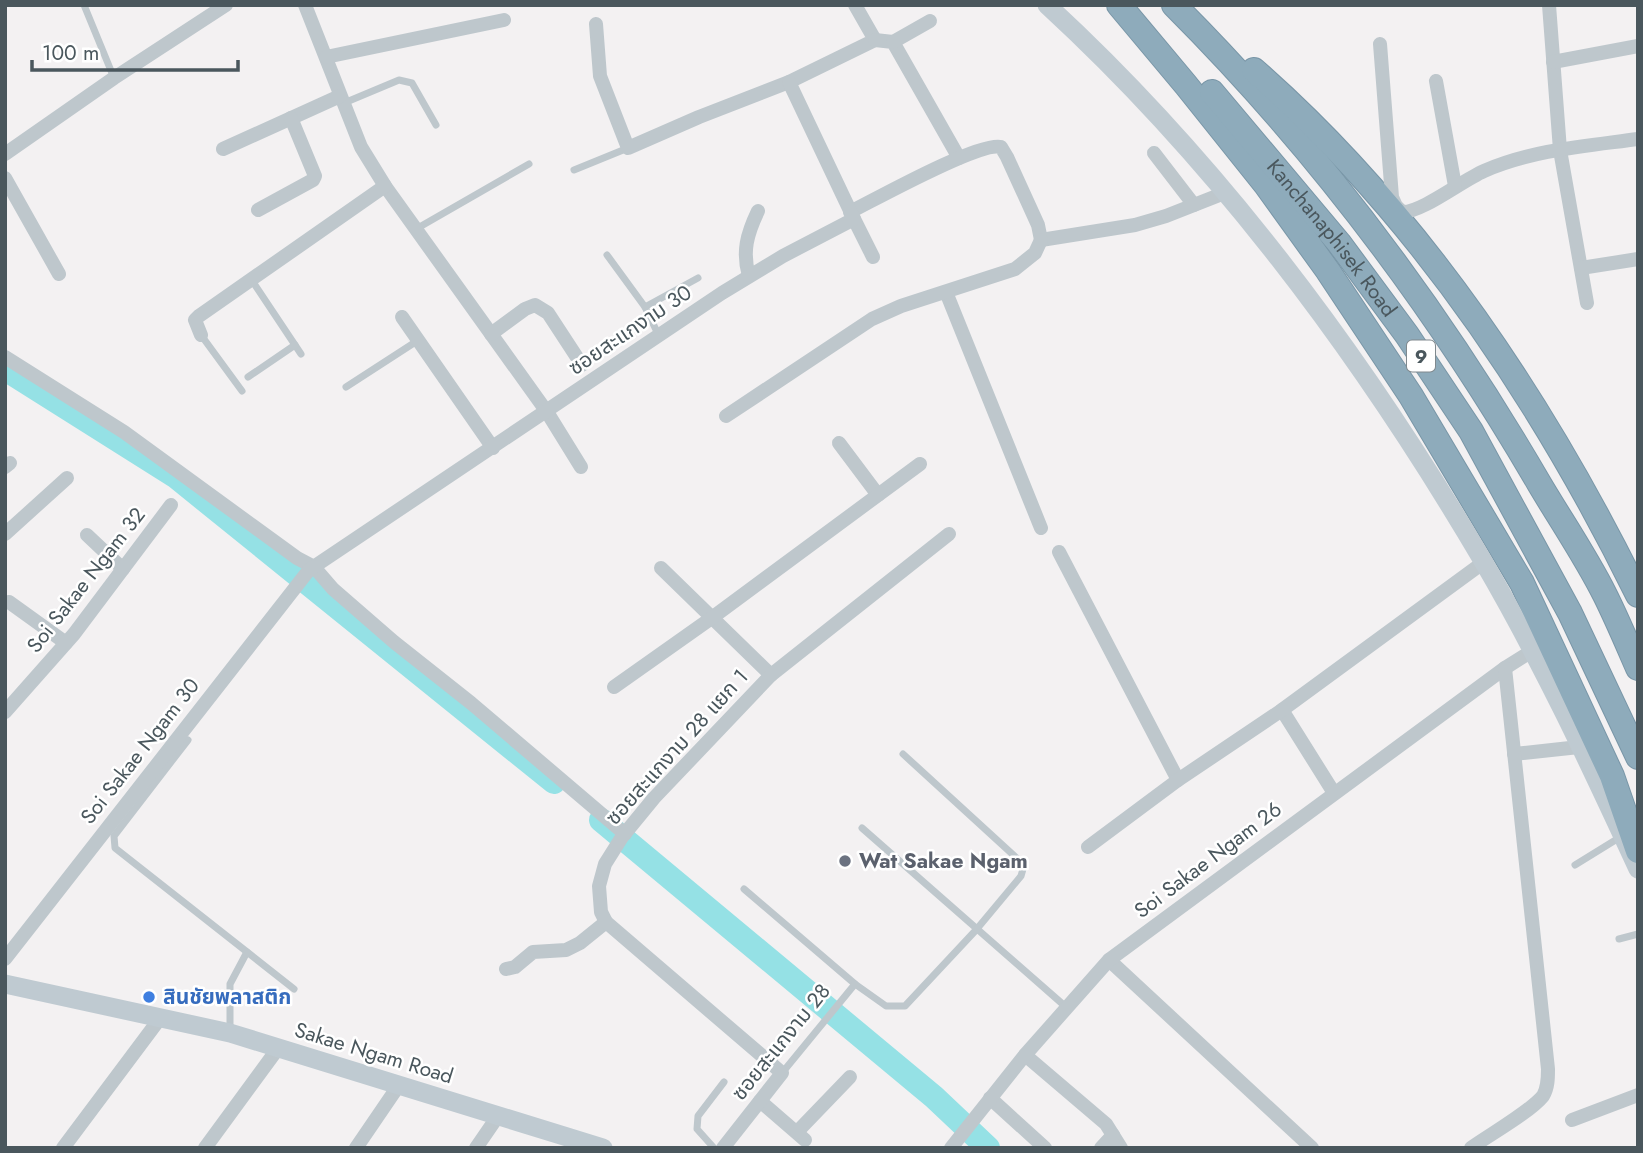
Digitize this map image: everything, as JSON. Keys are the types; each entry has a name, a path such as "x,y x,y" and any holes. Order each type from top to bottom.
{"highway":[{"path":"1119,5 1274,195 1411,396 1522,583 1612,776 1630,843"},
{"name":"Kanchanaphisek Road","path":"1129,5 1219,99 1298,192 1372,287 1438,381 1471,431 1564,601 1638,757"},
{"path":"1176,5 1316,128 1422,250 1495,350 1548,433 1638,595"},
{"name":"Kanchanaphisek Road","path":"1176,5 1327,175 1434,317 1501,417 1604,594 1638,668"}],"main road":[{"path":"1047,5 1124,80 1227,192 1308,295 1383,400 1484,562 1630,843 1638,869"},
{"name":"Sakae Ngam Road","path":"5,984 230,1033 603,1148"}],"street":[{"path":"5,154 226,5"},
{"path":"305,5 360,147 547,412 581,467"},
{"path":"855,5 875,40"},
{"path":"1549,5 1560,150 1587,303"},
{"path":"326,57 504,20"},
{"path":"596,24 600,76 628,148 789,82 875,40 892,42 930,21"},
{"path":"892,42 960,158"},
{"path":"1380,44 1392,197 1402,212 1419,209 1455,186 1506,161 1638,139"},
{"path":"1553,62 1638,46"},
{"path":"1436,81 1455,186"},
{"path":"789,82 873,257"},
{"path":"223,149 291,118 342,100"},
{"path":"258,210 313,180 315,176 291,118"},
{"name":"ซอยสะแกงาม 30","path":"312,569 749,276 960,158 993,145 1001,148 1038,225 1041,240"},
{"path":"1154,153 1194,205"},
{"path":"5,178 60,274"},
{"path":"201,335 195,320 385,186"},
{"path":"726,416 872,319 901,306 1015,269 1035,253 1041,240 1135,226 1227,192"},
{"path":"749,276 745,259 746,244 748,231 758,211"},
{"path":"1581,268 1638,259"},
{"path":"946,292 1041,528"},
{"path":"491,334 525,309 535,305 548,313 582,365"},
{"path":"402,317 493,448"},
{"path":"5,358 124,432 312,569 394,642 471,703 624,836"},
{"path":"839,443 878,495"},
{"path":"614,687 920,464"},
{"path":"5,534 67,478"},
{"name":"Soi Sakae Ngam 32","path":"5,712 66,643 171,505"},
{"name":"ซอยสะแกงาม 28 แยก 1","path":"606,922 601,912 601,876 610,855 654,797 771,675 949,534"},
{"path":"87,535 123,569"},
{"path":"1059,552 1178,780"},
{"path":"1088,847 1178,780 1282,710 1484,562"},
{"path":"661,568 771,675"},
{"name":"Soi Sakae Ngam 30","path":"5,959 288,595 312,569"},
{"path":"9,602 66,643"},
{"name":"Soi Sakae Ngam 26","path":"952,1146 1025,1055 1109,960 1505,668 1532,651"},
{"path":"1471,1148 1534,1104 1544,1094 1548,1083 1505,668"},
{"path":"1282,710 1334,793"},
{"path":"1514,754 1579,747"},
{"path":"506,969 515,967 533,951 566,950 580,943 606,922 782,1073"},
{"path":"1109,960 1312,1148"},
{"path":"63,1148 161,1017"},
{"path":"205,1148 279,1047"},
{"path":"1025,1055 1106,1124 1121,1148"},
{"name":"ซอยสะแกงาม 28","path":"723,1148 782,1073"},
{"path":"760,1101 801,1136 849,1077"},
{"path":"356,1148 399,1085"},
{"path":"1572,1120 1638,1095"},
{"path":"990,1098 1045,1148"},
{"path":"476,1148 498,1116"},
{"path":"1101,1148 1113,1135"}],"lane":[{"path":"84,5 114,78"},
{"path":"342,100 405,80 412,83 436,125"},
{"path":"573,170 628,148"},
{"path":"416,229 529,164"},
{"path":"607,255 645,307 659,336"},
{"path":"645,307 698,278"},
{"path":"251,279 301,354"},
{"path":"201,335 242,391"},
{"path":"346,387 417,341"},
{"path":"248,377 295,345"},
{"path":"188,740 114,836 115,848 294,989"},
{"name":"ซอยสะแกงาม 28","path":"782,1073 855,984 886,1006 905,1006 976,930 1021,876 1021,862 903,754"},
{"path":"862,828 1067,1008"},
{"path":"1575,865 1630,843"},
{"path":"744,889 855,984"},
{"path":"1619,939 1638,934"},
{"path":"230,1033 230,984 247,952"},
{"path":"715,1148 697,1129 696,1120 724,1082"}],"waterway":[{"path":"5,369 175,476 554,782"},
{"path":"601,820 934,1097 988,1148"}],"place":[{"name":"Wat Sakae Ngam","path":"845,861"},
{"name":"สินชัยพลาสติก","path":"149,997"}]}
